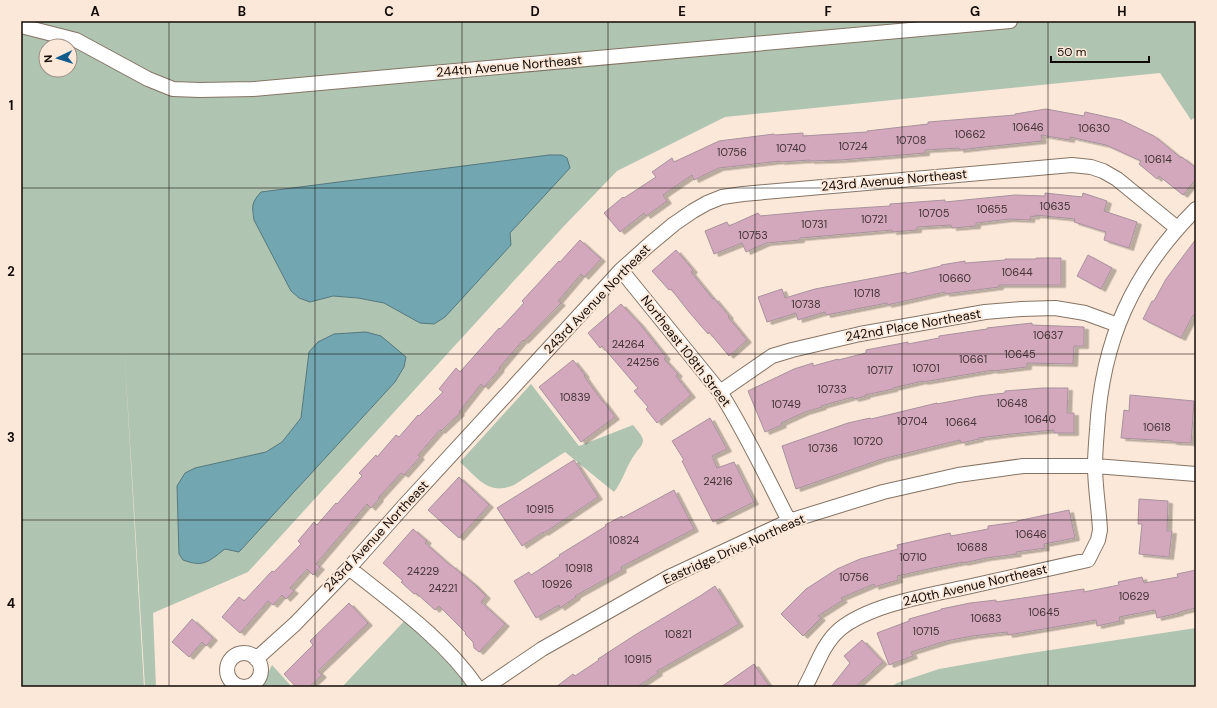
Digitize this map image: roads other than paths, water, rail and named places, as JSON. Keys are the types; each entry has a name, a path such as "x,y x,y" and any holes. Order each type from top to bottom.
{"street":[{"name":"244th Avenue Northeast","path":"21,26 76,40 148,79 174,89 200,90 253,89 1010,21"},
{"name":"243rd Avenue Northeast","path":"256,659 295,624 349,568 409,500 621,270 674,224 707,203 722,197 743,194 1072,165 1091,167 1103,171 1117,179 1177,228"},
{"path":"1095,466 1098,406 1101,383 1105,365 1118,325 1138,282 1153,258 1177,228 1196,209"},
{"name":"Northeast 108th Street","path":"621,270 720,392 754,451 789,521"},
{"name":"242nd Place Northeast","path":"720,392 772,356 860,334 985,312 1055,308 1085,314 1118,325"},
{"name":"Eastridge Drive Northeast","path":"486,687 542,649 669,577 789,521 883,492 958,475 1023,466 1095,466 1196,474"},
{"name":"240th Avenue Northeast","path":"805,687 829,640 848,623 866,614 904,601 1088,560 1098,540 1100,530 1095,466"},
{"path":"349,568 443,645 477,687"}],"water":[{"path":"549,155 562,155 567,158 570,168 510,233 511,245 445,317 434,324 420,323 384,303 358,298 333,296 310,302 299,298 291,291 254,220 253,205 255,199 261,192"},
{"path":"366,332 381,336 406,357 404,367 395,382 239,552 225,549 210,560 201,563 183,560 179,554 177,486 185,473 195,468 266,452 282,442 301,418 309,352 318,342 334,334"}]}
